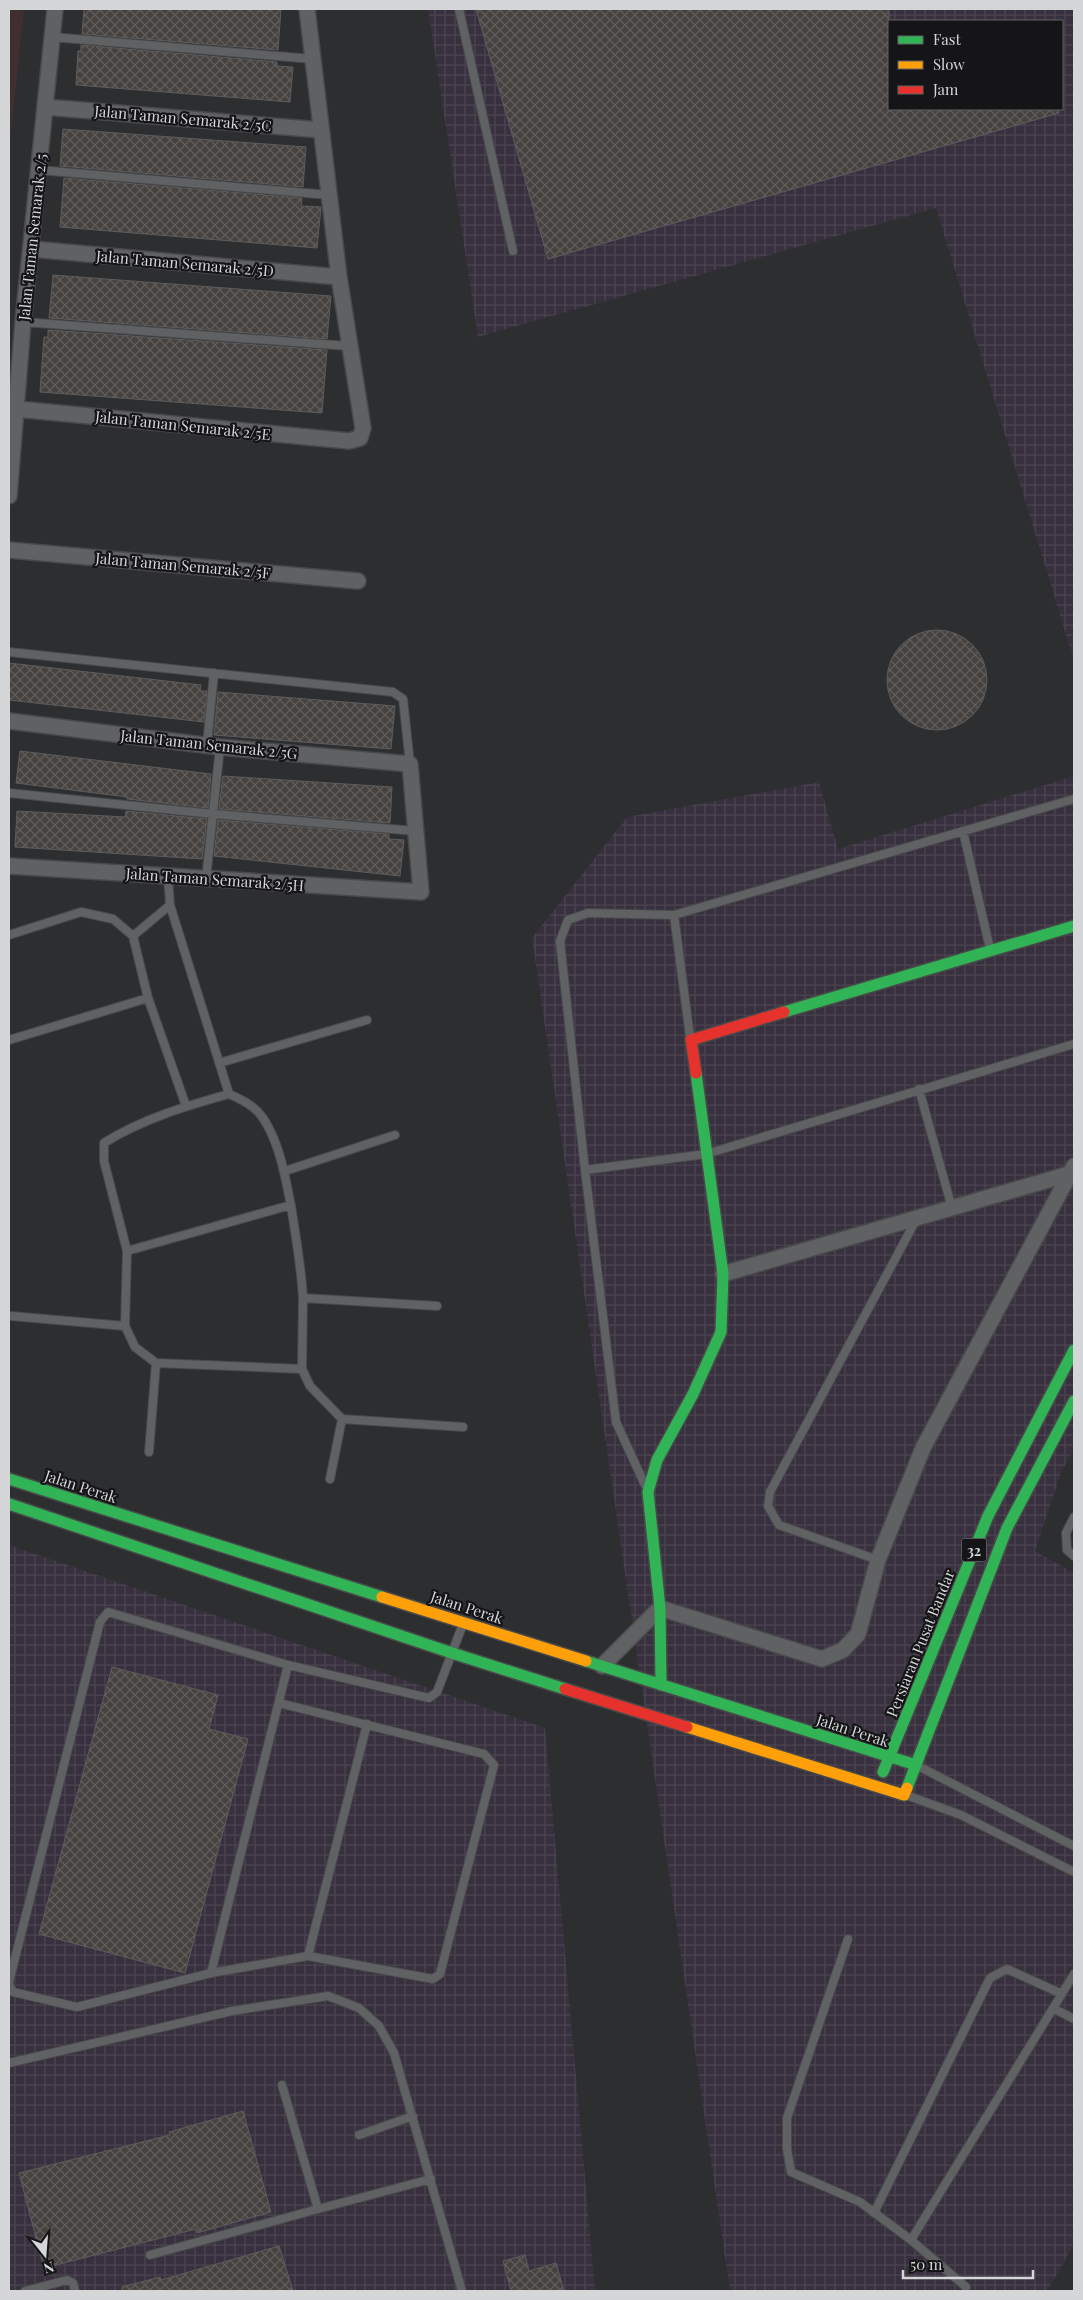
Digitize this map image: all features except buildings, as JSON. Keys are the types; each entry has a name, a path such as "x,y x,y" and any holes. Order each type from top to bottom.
{"main road":[{"path":"661,1685 660,1608 648,1492 656,1460 694,1394 721,1332 722,1274 691,1040 1074,926"},
{"name":"Persiaran Pusat Bandar","path":"877,1788 988,1516 1074,1350"},
{"name":"32","path":"904,1795 1007,1528 1074,1401"},
{"name":"Jalan Perak","path":"9,1479 581,1660 603,1672 661,1685 916,1765"},
{"path":"9,1504 452,1653 904,1795"},
{"path":"610,1703 611,1691"}],"street":[{"name":"Jalan Taman Semarak 2/5","path":"9,496 23,322 32,249 55,9"},
{"path":"307,9 348,346"},
{"name":"Jalan Taman Semarak 2/5C","path":"45,106 321,130"},
{"name":"Jalan Taman Semarak 2/5D","path":"32,249 339,277"},
{"name":"Jalan Taman Semarak 2/5E","path":"17,409 349,441 360,438 363,428 348,346"},
{"name":"Jalan Taman Semarak 2/5F","path":"9,550 358,581"},
{"name":"Jalan Taman Semarak 2/5G","path":"9,720 213,746 410,764"},
{"path":"410,764 416,831"},
{"name":"Jalan Taman Semarak 2/5H","path":"9,866 421,892 416,831"},
{"path":"722,1274 952,1208 1072,1170"},
{"path":"603,1672 660,1608 822,1659 843,1650 858,1634 878,1560 923,1448 1072,1170"}],"lane":[{"path":"460,9 513,251"},
{"path":"52,37 312,59"},
{"path":"39,170 329,195"},
{"path":"23,322 348,346"},
{"path":"9,652 398,694 403,699 410,764"},
{"path":"206,879 213,814 214,673"},
{"path":"9,793 213,814 416,831"},
{"path":"648,1492 616,1422 585,1170 560,941 568,920 588,912 674,915 1074,799"},
{"path":"963,830 990,951"},
{"path":"168,876 170,905 229,1094"},
{"path":"133,936 170,905"},
{"path":"9,935 81,912 113,919 133,936 148,998 186,1106"},
{"path":"674,915 691,1040"},
{"path":"9,1040 148,998"},
{"path":"219,1063 367,1020"},
{"path":"585,1170 706,1154 1074,1044"},
{"path":"919,1089 952,1208"},
{"path":"302,1369 156,1363 135,1347 125,1326 127,1251 104,1161 104,1143 117,1134 186,1106 229,1094 248,1102 262,1118 285,1171 300,1252 303,1298 302,1369 310,1386 342,1419 462,1426"},
{"path":"285,1171 395,1135"},
{"path":"127,1251 290,1205"},
{"path":"878,1560 779,1524 768,1506 770,1492 918,1218"},
{"path":"303,1298 437,1306"},
{"path":"11,1316 125,1326"},
{"path":"149,1452 156,1363"},
{"path":"330,1479 342,1419"},
{"path":"1074,1517 1066,1533 1067,1550 1074,1556"},
{"path":"279,1702 484,1754 494,1765 440,1974 433,1979 308,1956 211,1973 76,2007 13,1992 9,1983 100,1622 108,1612 288,1665 429,1698 437,1692 464,1622"},
{"path":"211,1973 288,1665"},
{"path":"308,1956 367,1724"},
{"path":"916,1765 1074,1846"},
{"path":"904,1795 961,1815 1074,1872"},
{"path":"848,1939 787,2118 787,2150 791,2172 860,2202 911,2240 966,2287"},
{"path":"874,2213 990,1978 1007,1969 1062,1994"},
{"path":"911,2240 1074,1974"},
{"path":"9,2063 232,2011 328,1996 360,2008 379,2026 394,2053 462,2291"},
{"path":"1053,2008 1074,2019"},
{"path":"282,2085 318,2209"},
{"path":"359,2134 413,2116"},
{"path":"150,2255 431,2179"},
{"path":"25,2291 67,2280 72,2283 75,2291"}],"shaded area":[{"path":"9,9 24,9 9,151"},
{"path":"428,9 1074,9 1074,661 936,208 478,337"},
{"path":"1074,776 1074,1449 1061,1473 1035,1551 1074,1573 1074,2245 1047,2291 730,2291 532,938 627,817 819,782 838,849"},
{"path":"9,1545 545,1728 595,2291 9,2291"}],"traffic: fast":[{"path":"784,1012 1074,926"},
{"path":"661,1685 660,1608 648,1492 657,1460 693,1394 721,1332 723,1274 696,1073"},
{"path":"883,1772 988,1516 1074,1350"},
{"path":"907,1788 1007,1528 1074,1401"},
{"path":"9,1479 382,1597"},
{"path":"9,1504 452,1653 565,1689"},
{"path":"586,1661 916,1765"}],"traffic: slow":[{"path":"382,1597 586,1661"},
{"path":"687,1727 904,1795 907,1788"}],"traffic: jam":[{"path":"696,1073 691,1040 784,1012"},
{"path":"565,1689 687,1727"}]}
